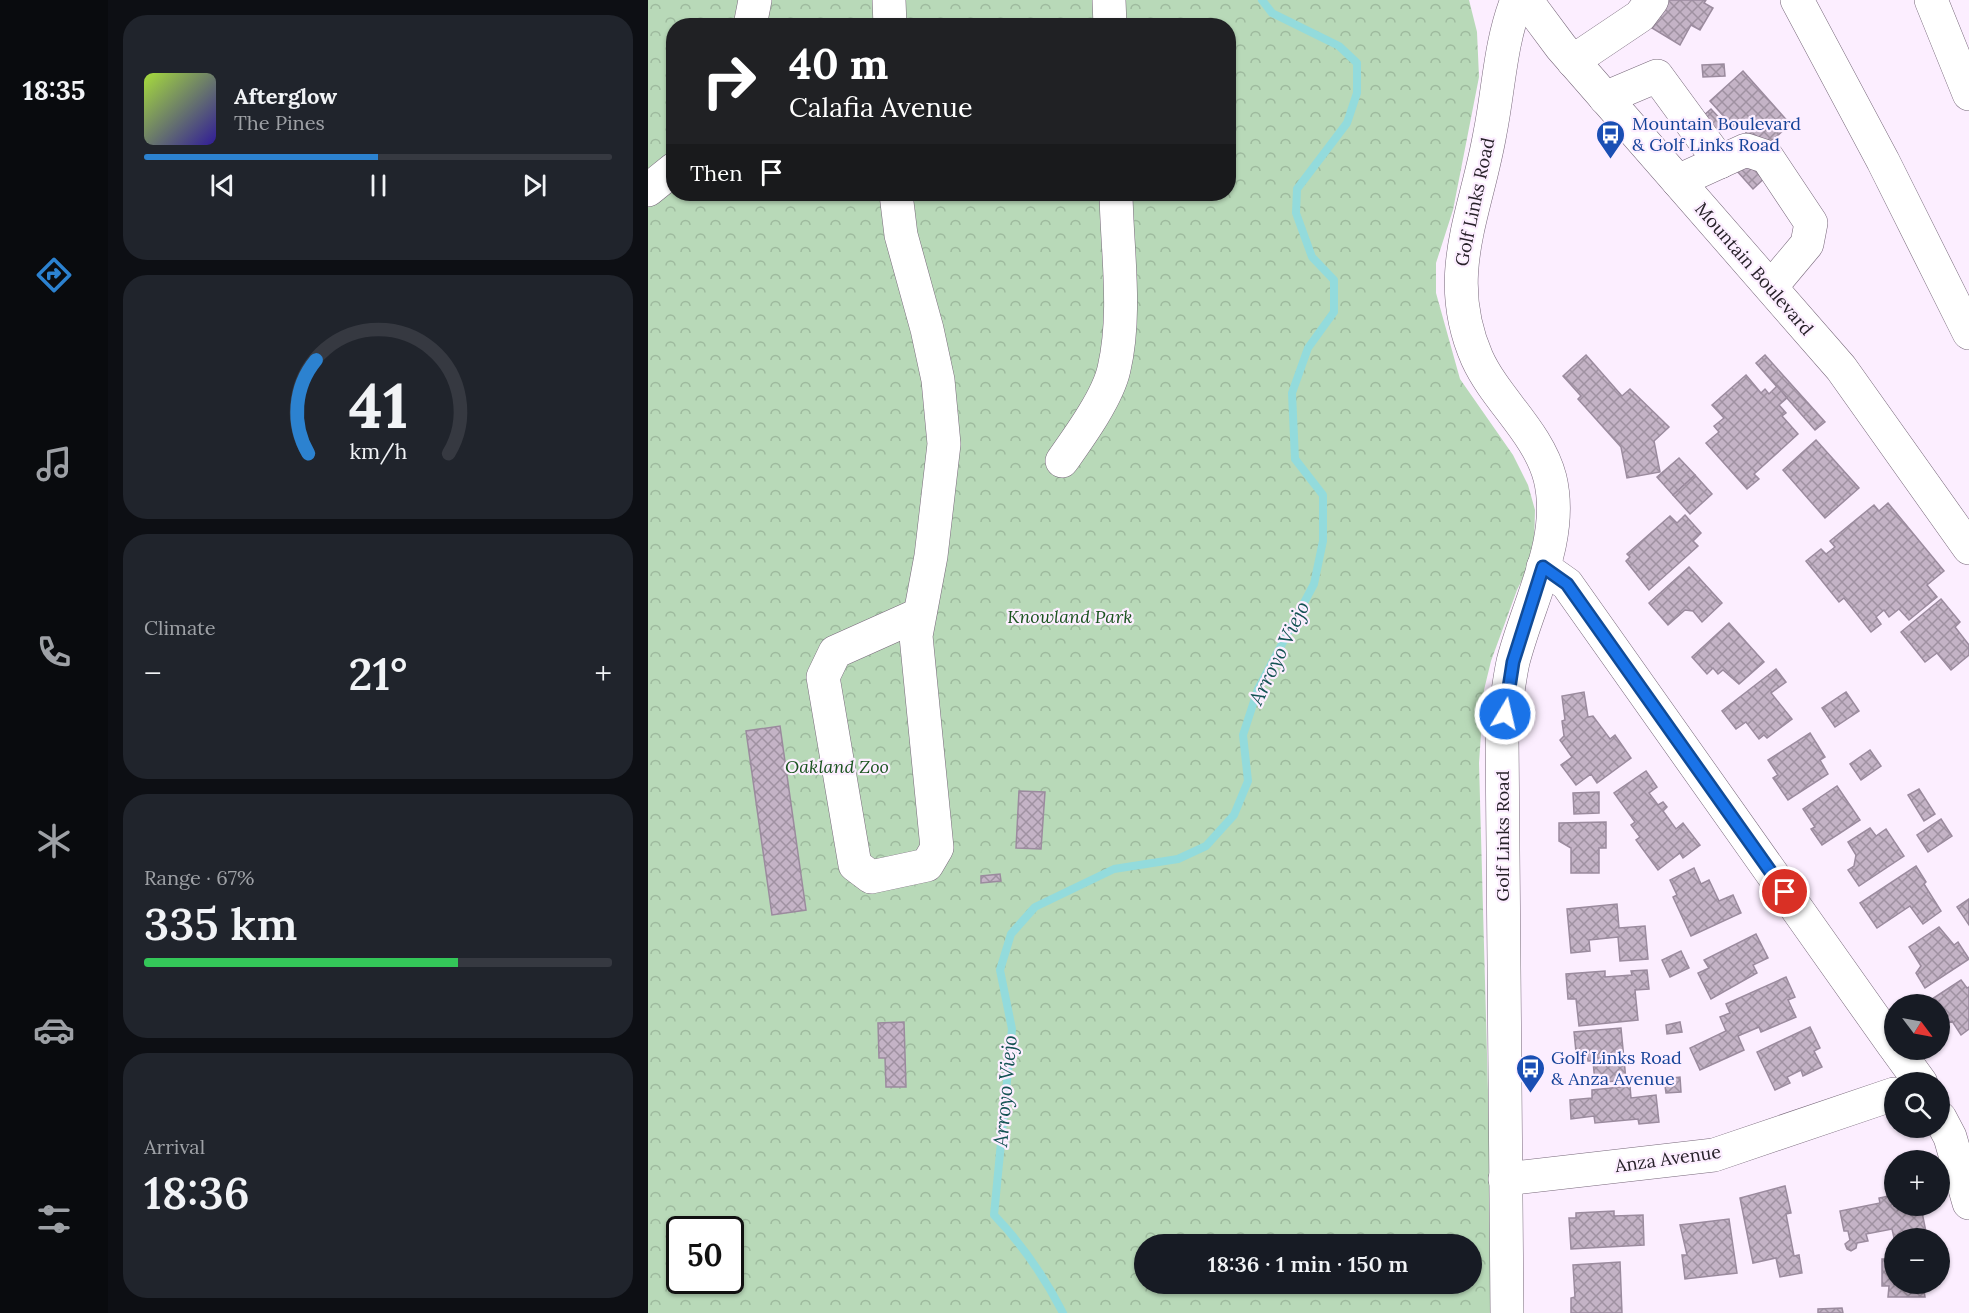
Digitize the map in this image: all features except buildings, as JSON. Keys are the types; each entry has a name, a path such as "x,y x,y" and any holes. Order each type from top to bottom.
{"main road":[{"path":"752,18 755,0"},
{"path":"889,0 890,18"},
{"path":"1109,0 1110,18"},
{"name":"Golf Links Road","path":"1507,1313 1502,734 1513,662 1543,567 1554,523 1550,477 1535,444 1478,360 1460,306 1460,276 1464,246 1487,151 1506,27 1516,0"},
{"name":"Mountain Boulevard","path":"1526,0 1573,61 1863,396 1969,548"},
{"path":"1573,61 1640,16 1652,0"},
{"path":"1797,0 1883,161 1969,333"},
{"path":"1931,0 1969,94"},
{"path":"1605,98 1657,76 1720,162"},
{"path":"1678,181 1746,150 1767,157 1811,223 1807,244 1771,287"},
{"path":"648,190 666,175"},
{"path":"897,201 901,235 927,329 938,380 944,444 931,556 920,615 916,636 937,848 927,865 871,877 855,866 823,677 835,652 920,615"},
{"path":"1062,461 1087,426 1114,370 1120,318 1116,201"},
{"path":"1543,567 1567,584 1884,1032"},
{"name":"Anza Avenue","path":"1505,1179 1714,1155 1884,1097"},
{"path":"1950,1137 1969,1203"}],"green space":[{"name":"Knowland Park","path":"648,0 1469,0 1477,32 1479,77 1453,210 1436,263 1436,293 1460,379 1513,455 1528,485 1535,510 1534,546 1527,570 1517,590 1491,661 1484,690 1479,763 1489,1127 1491,1313 648,1313"}],"waterway":[{"name":"Arroyo Viejo","path":"1063,1313 1032,1261 994,1215 1012,1029 1000,970 1011,934 1035,907 1114,869 1178,859 1206,846 1234,815 1248,781 1243,735 1258,689 1314,584 1323,541 1323,495 1295,459 1292,393 1308,348 1334,312 1334,280 1312,257 1296,213 1297,189 1347,123 1357,93 1357,63 1339,46 1272,13 1262,0"}],"place":[{"name":"Mountain Boulevard & Golf Links Road","path":"1611,160"},
{"name":"Golf Links Road & Anza Avenue","path":"1530,1094"}],"route":[{"path":"1505,714 1513,662 1543,567 1567,584 1785,892"}],"park label":[{"name":"Oakland Zoo","path":"837,767"}]}
